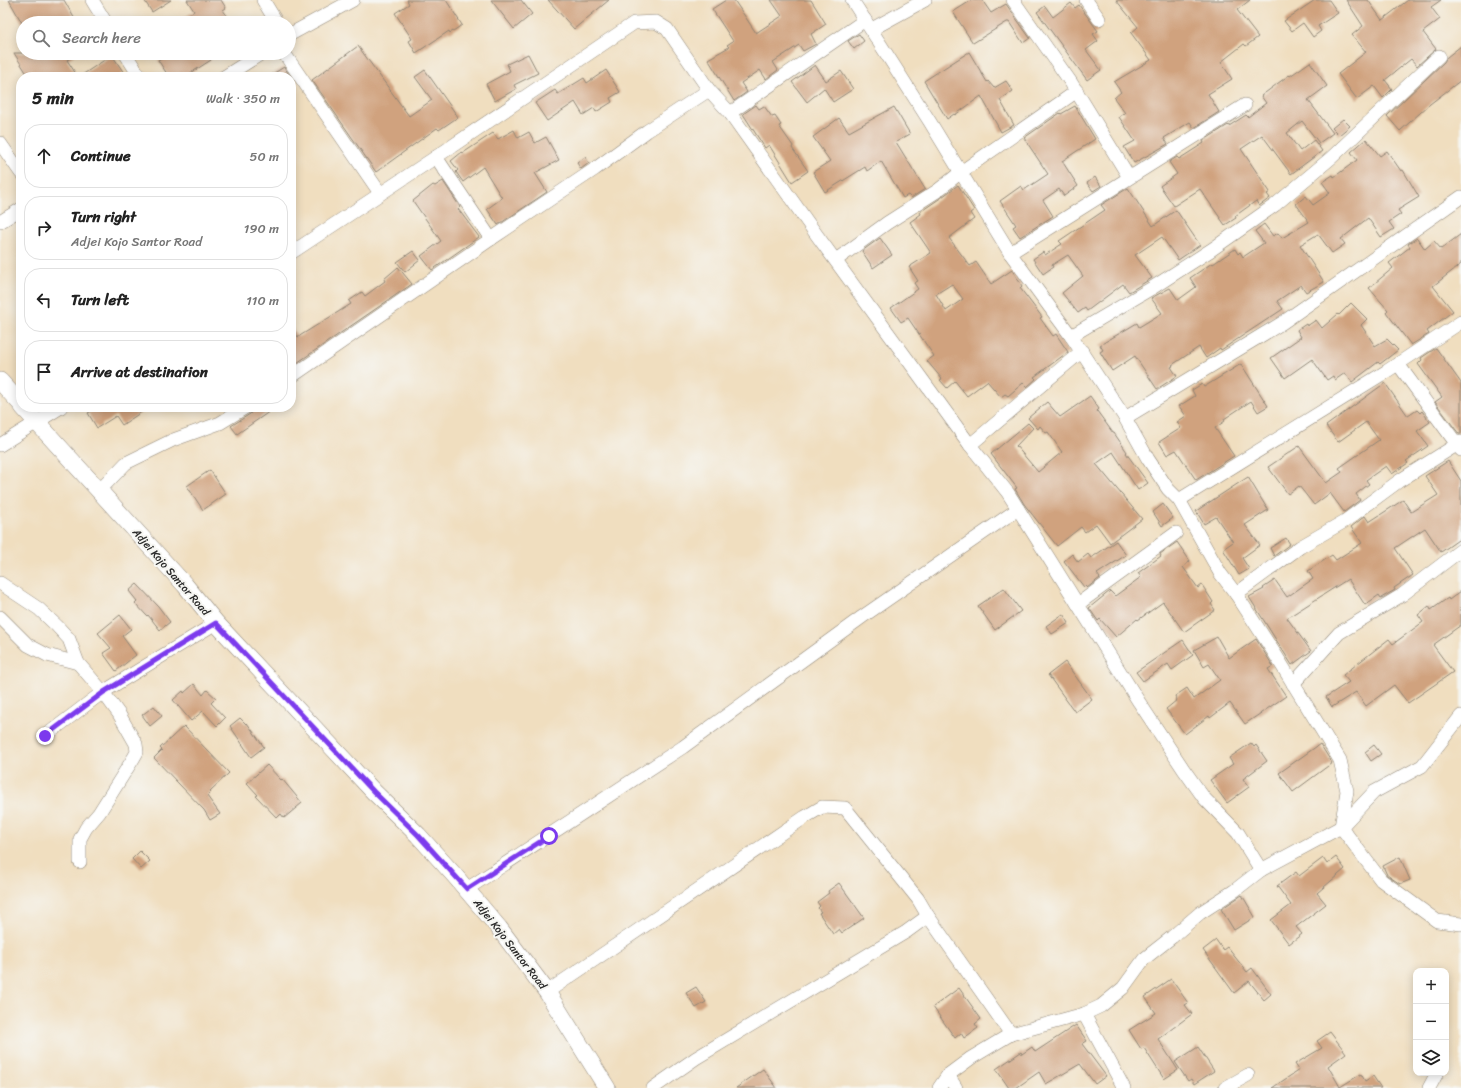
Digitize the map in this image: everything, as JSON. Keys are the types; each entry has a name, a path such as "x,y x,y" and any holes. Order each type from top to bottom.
{"street":[{"path":"92,0 102,16"},
{"path":"263,0 273,16"},
{"path":"296,31 353,0"},
{"path":"852,0 961,172 1010,253 1082,351 1125,418 1152,465 1168,489 1179,500 1220,573 1236,594 1340,760 1347,791 1342,827 1381,880 1436,921 1461,924"},
{"path":"730,113 868,24 925,0"},
{"path":"1013,0 1077,91 1129,178"},
{"path":"1086,0 1099,19"},
{"path":"296,250 634,23 656,22 667,29 709,90 730,113 970,445 1008,493 1139,702 1184,770 1204,798 1238,833 1262,870"},
{"path":"1071,336 1152,288 1275,206 1331,158 1439,56"},
{"path":"129,60 137,72"},
{"path":"232,72 251,60"},
{"path":"289,60 380,193"},
{"path":"296,375 491,239 595,169 647,131 709,90"},
{"path":"836,260 887,223 937,191 961,172 1077,91"},
{"path":"1010,253 1245,105"},
{"path":"0,143 16,166"},
{"path":"436,157 491,239"},
{"path":"1125,418 1282,323 1461,198"},
{"path":"0,222 16,212"},
{"path":"1179,500 1398,364 1461,322"},
{"path":"970,445 1082,351"},
{"path":"1236,594 1300,548 1345,521 1399,481 1460,445 1398,364"},
{"path":"0,381 16,399"},
{"name":"Adjei Kojo Santor Road","path":"28,412 185,585 216,623 374,792 418,835 467,889 500,928 547,992 607,1088"},
{"path":"0,445 53,412"},
{"path":"100,490 126,463 173,440 220,423 238,412"},
{"path":"467,889 683,747 862,617 1018,509"},
{"path":"1078,604 1176,534"},
{"path":"1293,684 1339,632 1402,595 1461,550"},
{"path":"0,583 39,609 69,639 78,663 104,692 119,714 136,744 137,752 133,759 99,813 86,828 80,839 80,862"},
{"path":"0,617 28,645 47,655 78,663"},
{"path":"45,736 104,692 216,623"},
{"path":"939,1088 948,1075 971,1058 1011,1034 1084,1014 1100,1006 1123,988 1144,959 1200,913 1234,891 1262,870 1342,827 1374,792 1422,766 1461,716"},
{"path":"547,992 805,817 822,807 845,808 918,899 928,916 1011,1034"},
{"path":"653,1088 696,1058 906,932 928,916"},
{"path":"1084,1014 1124,1088"},
{"path":"948,1075 956,1088"},
{"path":"1225,1088 1248,1076"},
{"path":"1429,1088 1435,1076"}],"building":[{"path":"9,0 64,0 73,16 18,16"},
{"path":"144,0 171,0 152,12"},
{"path":"187,0 221,0 226,8 223,10 227,16 186,16 194,11"},
{"path":"407,0 446,0 462,25 450,33 449,31 416,53 409,41 412,39 395,13 409,4"},
{"path":"491,0 521,0 532,14 514,29"},
{"path":"548,0 609,0 574,29"},
{"path":"726,0 734,0 756,33 782,16 771,0 811,0 826,24 811,34 816,44 803,51 799,45 773,62 778,70 766,79 760,70 741,83 747,92 734,101 708,59 729,47 727,45 733,41 712,9"},
{"path":"972,0 982,0 991,13 1006,4 1030,38 1023,43 1009,22 1007,22 973,43 953,12"},
{"path":"1116,0 1250,0 1237,10 1258,37 1246,46 1244,44 1221,62 1232,79 1208,94 1219,112 1194,128 1190,122 1164,138 1168,144 1134,163 1124,147 1135,141 1119,117 1125,113 1114,98 1121,92 1114,82 1151,60 1131,33 1138,27"},
{"path":"1315,0 1329,0 1338,13 1318,26 1321,31 1313,37 1303,23 1292,31 1284,21"},
{"path":"1346,0 1368,0 1382,20 1408,0 1441,0 1431,7 1440,19 1423,32 1436,49 1417,66 1411,59 1385,80 1392,89 1383,98 1374,86 1357,99 1338,74 1366,52 1352,35 1363,26"},
{"path":"1071,3 1075,8 1079,5 1098,31 1093,34 1098,41 1086,50 1101,70 1087,80 1037,12 1045,6 1053,17"},
{"path":"859,34 864,41 854,49 848,41"},
{"path":"358,46 409,116 432,100 415,77 425,70 458,117 439,130 437,128 376,172 312,80"},
{"path":"1461,46 1461,80 1430,104 1400,131 1387,116 1444,62 1447,57"},
{"path":"969,52 987,82 988,81 994,88 1006,81 1013,91 1000,100 1014,125 1001,132 981,96 947,119 924,81"},
{"path":"528,54 538,73 514,85 516,89 495,101 486,84 510,71 507,64"},
{"path":"18,60 67,60 75,72 26,72"},
{"path":"104,60 115,60 123,72 86,72"},
{"path":"158,60 211,60 192,72 166,72"},
{"path":"1310,62 1327,86 1308,100 1333,133 1319,143 1302,121 1287,133 1300,151 1314,140 1322,151 1291,174 1262,135 1241,149 1270,192 1267,194 1270,198 1259,206 1256,201 1225,225 1200,189 1174,206 1160,186 1177,174 1169,162 1177,157 1179,159 1228,125 1229,126 1246,115 1248,117 1266,103 1261,96 1289,75 1290,76"},
{"path":"815,65 826,81 841,71 853,89 833,102 824,88 807,102 792,82"},
{"path":"284,67 288,72 276,72"},
{"path":"606,70 620,92 610,98 612,102 596,112 594,108 583,115 575,102 547,121 535,103 555,90 558,94 584,78 587,83"},
{"path":"756,105 759,109 764,106 772,117 775,116 781,125 779,126 793,146 792,148 808,171 792,182 769,145 765,148 743,114"},
{"path":"1075,106 1095,139 1062,161 1078,186 1064,196 1059,189 1043,200 1053,216 1020,237 1013,227 1016,225 1000,201 1021,186 1024,190 1048,174 1024,138 1060,113 1061,114"},
{"path":"894,107 910,134 896,142 925,189 911,198 908,195 903,198 881,161 867,171 865,167 825,192 813,172 830,161 813,137 839,118 849,132"},
{"path":"1343,119 1350,126 1339,135 1332,128"},
{"path":"514,130 518,138 529,132 535,143 546,137 559,160 535,173 547,192 498,225 487,209 502,198 483,167 463,182 456,172 458,170 451,161 462,152 463,153 493,133 498,139"},
{"path":"1366,139 1380,156 1387,151 1401,171 1403,170 1419,197 1398,210 1401,214 1389,222 1394,229 1381,237 1368,218 1341,239 1345,244 1332,253 1318,234 1300,245 1324,282 1306,292 1301,285 1277,301 1283,309 1221,350 1220,348 1206,358 1199,347 1172,365 1173,366 1171,367 1177,376 1157,389 1135,356 1112,371 1100,352 1103,350 1100,345 1137,323 1139,327 1162,313 1151,298 1170,288 1178,300 1196,287 1190,278 1212,263 1213,264 1235,249 1238,254 1240,252 1243,257 1264,243 1255,231 1264,224 1273,236 1278,233 1282,238 1309,222 1296,204 1306,196 1313,205 1330,193 1322,182 1333,175 1334,177 1357,160 1351,152"},
{"path":"585,157 589,163 581,169 577,163"},
{"path":"1095,177 1101,186 1093,191 1087,183"},
{"path":"443,181 460,207 458,209 479,237 432,270 421,256 441,241 413,201 433,185 435,186"},
{"path":"958,185 974,210 970,213 974,219 949,238 970,266 976,262 991,284 1012,270 1022,286 1020,288 1042,317 1040,318 1053,336 1056,334 1068,352 1034,377 1036,379 1027,387 1023,383 1008,396 1005,394 1001,397 987,381 967,396 955,381 947,388 940,380 942,379 927,361 934,356 908,318 901,322 891,308 918,289 914,283 918,281 909,267 931,253 910,222 921,214 920,212","holes":["952,284 963,299 946,311 936,294"]},
{"path":"1128,188 1153,226 1176,210 1200,245 1178,260 1162,237 1135,255 1152,278 1129,292 1123,284 1087,311 1085,308 1078,313 1062,293 1083,276 1068,255 1052,265 1053,267 1043,274 1033,259 1043,252 1045,255 1062,244 1059,241 1105,210 1101,205"},
{"path":"1461,234 1461,264 1433,286 1453,311 1427,331 1429,334 1411,345 1386,312 1388,310 1369,288 1393,268 1389,263 1410,247 1408,244 1417,238 1425,249 1434,241 1441,249"},
{"path":"880,238 892,255 873,268 862,251"},
{"path":"413,251 420,260 405,272 397,262"},
{"path":"398,267 412,284 296,364 296,334 298,337 351,304 349,301 362,292 365,296 385,281 384,279"},
{"path":"1351,303 1367,319 1361,325 1375,346 1387,339 1398,350 1380,364 1378,362 1352,382 1345,373 1335,380 1333,376 1327,380 1312,359 1285,378 1271,358 1301,337 1297,330 1316,320 1322,328 1338,314 1339,315"},
{"path":"1436,348 1461,383 1461,434 1459,434 1435,402 1442,397 1418,364 1422,360 1421,358"},
{"path":"1241,364 1268,406 1258,412 1251,401 1224,419 1225,421 1215,428 1234,456 1196,480 1176,450 1167,455 1159,442 1181,428 1177,422 1186,416 1179,406 1195,396 1192,390 1202,384 1204,387"},
{"path":"1385,383 1408,416 1417,410 1420,413 1422,411 1430,422 1417,431 1428,446 1406,461 1408,463 1392,474 1386,466 1366,480 1369,484 1356,494 1360,500 1344,512 1330,493 1314,505 1299,486 1288,494 1268,467 1299,446 1326,483 1342,472 1339,468 1379,440 1366,422 1338,442 1326,426"},
{"path":"1090,396 1099,409 1097,411 1148,483 1138,490 1113,452 1096,464 1142,519 1110,543 1096,524 1085,532 1081,527 1057,546 1024,504 1015,489 1017,488 991,454 1028,423 1033,428 1016,446 1038,472 1062,452 1048,432 1046,433 1040,426 1038,429 1028,418 1047,402 1060,417"},
{"path":"142,412 122,425 116,416 97,428 88,413"},
{"path":"251,412 269,412 237,434 231,426"},
{"path":"1448,461 1461,481 1461,538 1441,552 1425,528 1395,548 1413,575 1394,588 1395,590 1381,598 1379,595 1365,605 1348,579 1287,618 1311,651 1292,665 1249,597 1264,589 1263,588 1275,580 1287,597 1313,579 1308,571 1332,555 1336,560 1362,543 1351,527 1365,516 1369,522 1403,500 1411,512 1438,495 1425,476"},
{"path":"210,470 226,494 203,510 187,486"},
{"path":"1248,477 1268,510 1245,525 1260,545 1242,558 1249,569 1239,575 1223,549 1233,542 1216,517 1204,524 1196,511"},
{"path":"1163,504 1173,518 1162,526 1153,512"},
{"path":"1286,538 1290,544 1274,556 1270,548"},
{"path":"1116,541 1126,555 1097,574 1100,578 1087,588 1085,586 1084,587 1064,561 1072,554 1078,562 1088,554 1091,558"},
{"path":"1177,542 1190,561 1183,567 1198,588 1202,585 1213,602 1211,604 1215,610 1184,632 1163,602 1138,620 1137,619 1116,637 1100,619 1098,621 1089,608 1110,591 1115,596 1141,577 1138,573"},
{"path":"137,584 158,606 170,622 160,630 148,615 147,616 135,603 137,601 129,591"},
{"path":"1004,588 1021,611 995,630 978,606"},
{"path":"1461,591 1461,625 1433,645 1453,672 1408,703 1394,685 1366,706 1356,692 1332,707 1326,697 1349,682 1343,675 1389,639 1393,644 1423,622 1418,615 1429,606 1431,610"},
{"path":"1063,614 1069,623 1052,634 1046,626"},
{"path":"120,615 131,629 122,636 136,655 116,671 103,653 111,648 98,633"},
{"path":"1217,637 1229,658 1256,639 1273,666 1268,669 1286,696 1245,724 1230,703 1210,718 1209,716 1185,734 1166,709 1177,700 1175,696 1187,688 1194,699 1220,680 1209,664 1204,667 1194,650"},
{"path":"1183,640 1193,655 1172,670 1168,664 1143,681 1136,672"},
{"path":"1065,662 1092,699 1075,712 1048,675"},
{"path":"194,684 203,695 207,690 216,698 211,703 225,718 217,726 203,711 191,721 173,700"},
{"path":"154,706 162,716 150,726 142,715"},
{"path":"240,718 246,724 247,723 264,747 251,757 230,726"},
{"path":"184,726 229,773 210,791 211,792 207,796 220,814 210,820 204,810 154,758 162,750 160,748"},
{"path":"1251,743 1254,747 1256,745 1267,761 1243,779 1249,787 1227,803 1210,780 1233,764 1229,758"},
{"path":"1320,744 1332,763 1293,792 1279,773"},
{"path":"1374,745 1381,754 1371,761 1365,752"},
{"path":"267,765 281,780 282,779 302,803 284,818 281,814 277,818 256,796 258,795 247,783"},
{"path":"140,851 150,861 141,869 132,859"},
{"path":"1336,857 1345,869 1317,893 1326,904 1296,927 1302,934 1289,944 1271,920 1291,905 1277,886 1296,872 1299,876 1323,858 1327,864"},
{"path":"1400,857 1410,880 1400,884 1387,875 1383,866"},
{"path":"839,883 864,918 842,933 839,929 833,934 819,913 821,912 818,908 820,906 817,902"},
{"path":"1242,895 1255,917 1234,930 1221,909"},
{"path":"1216,940 1223,950 1227,947 1247,972 1252,968 1271,994 1264,1000 1249,981 1234,993 1203,950"},
{"path":"1171,979 1188,1003 1185,1005 1192,1014 1158,1039 1178,1070 1164,1079 1144,1048 1141,1049 1129,1030 1156,1013 1145,997"},
{"path":"696,987 706,1002 696,1008 686,993"},
{"path":"959,988 981,1019 975,1024 978,1028 964,1038 961,1033 955,1038 933,1007"},
{"path":"1076,1025 1087,1041 1082,1044 1106,1076 1095,1084 1080,1064 1046,1084 1039,1072 1016,1088 1009,1088 996,1069 1021,1052 1022,1054 1032,1047 1035,1052"},
{"path":"1330,1032 1346,1053 1328,1066 1340,1087 1361,1074 1365,1081 1373,1076 1381,1088 1272,1088 1299,1070 1295,1064 1322,1048 1317,1041"},
{"path":"1198,1047 1214,1071 1194,1084 1191,1079 1188,1081 1175,1062"},
{"path":"763,1069 777,1088 736,1088"}],"route":[{"path":"45,736 104,692 216,623 374,792 418,835 467,889 549,836"}]}
